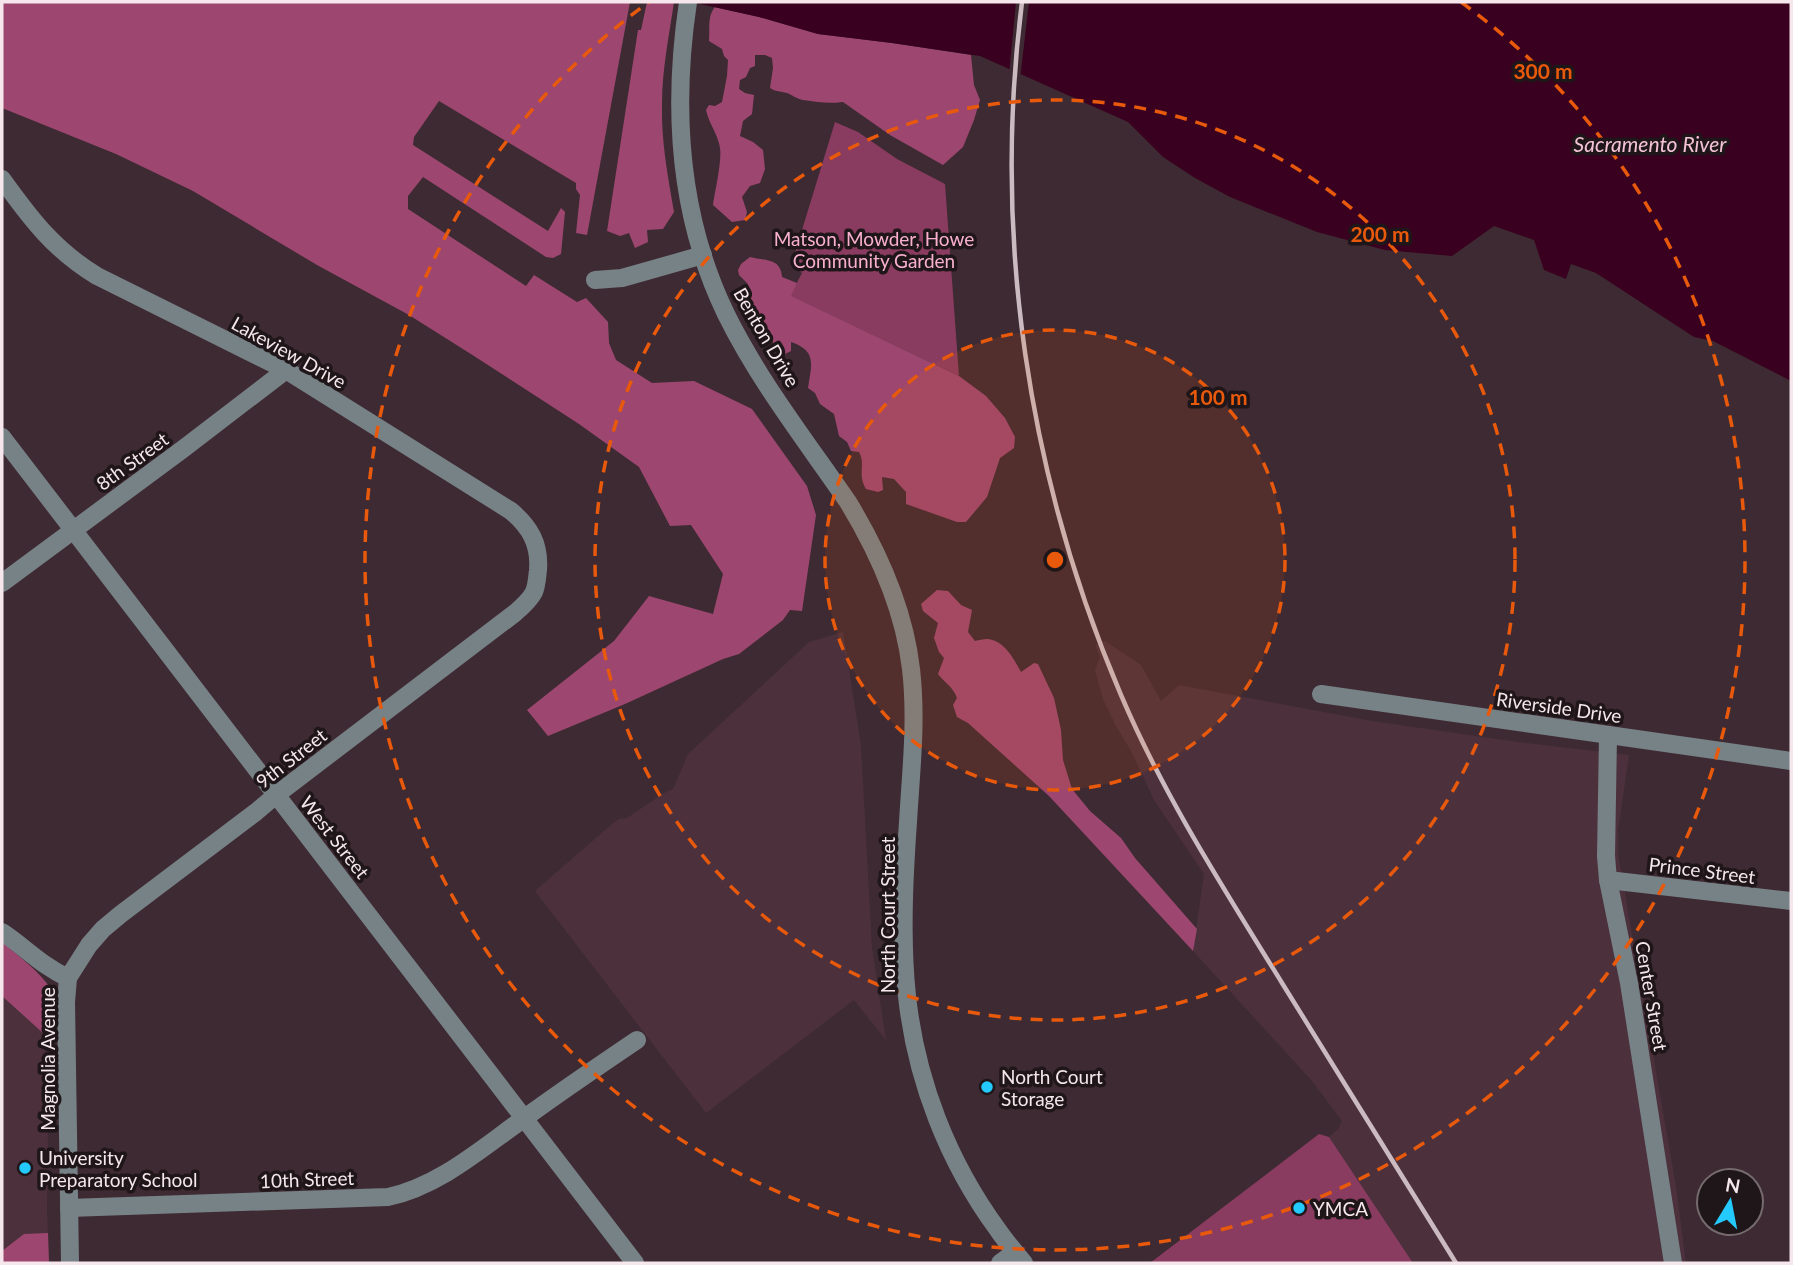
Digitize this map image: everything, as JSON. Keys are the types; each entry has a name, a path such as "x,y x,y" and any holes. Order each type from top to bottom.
{"street":[{"name":"Benton Drive","path":"688,2 679,114 682,158 690,208 703,255 723,306 743,345 859,519 890,583"},
{"name":"Lakeview Drive","path":"2,178 46,236 79,265 286,370 511,511 530,531 536,543 538,572"},
{"path":"595,280 622,278 703,255"},
{"name":"8th Street","path":"2,583 286,370"},
{"name":"West Street","path":"2,437 635,1263"},
{"name":"9th Street","path":"68,978 89,945 126,910 515,613 534,592 538,572"},
{"name":"North Court Street","path":"890,583 908,655 914,707 904,926 907,998 916,1052 924,1084 947,1145 970,1188 1019,1257"},
{"name":"Riverside Drive","path":"1321,694 1791,761"},
{"name":"Center Street","path":"1608,736 1608,880 1629,983 1673,1263"},
{"name":"Prince Street","path":"1608,880 1791,901"},
{"name":"Magnolia Avenue","path":"2,932 50,970 68,978 66,1002 70,1263"},
{"name":"10th Street","path":"69,1208 393,1196 415,1190 432,1182 637,1040"},
{"path":"1000,1263 1019,1257"}],"shaded area":[{"path":"2,2 630,2 587,235 576,233 580,195 576,183 439,101 414,137 413,145 548,231 561,208 565,212 561,254 553,258 546,257 423,177 408,196 408,209 526,286 534,275 577,302 586,298 608,322 609,343 616,360 652,383 694,381 752,409 807,486 816,515 802,611 790,610 783,620 739,654 548,736 527,710 614,641 649,596 713,614 723,574 691,525 670,526 639,467 579,424 409,315 317,265 193,191 116,154 2,108"},
{"path":"647,2 674,2 664,66 662,118 665,159 674,212 663,229 647,230 648,242 635,248 629,233 620,236 607,231 638,30 641,30"},
{"path":"715,7 818,34 971,55 974,85 980,100 963,147 943,165 890,135 843,102 803,100 770,88 772,58 755,55 755,66 740,80 739,89 754,95 752,114 743,121 740,136 763,150 765,169 760,183 750,186 742,197 747,212 745,220 732,222 713,205 720,148 706,110 709,105 715,106 722,102 728,60 722,49 709,41 710,19"},
{"path":"750,257 775,263 782,277 797,283 791,296 959,376 986,396 1005,418 1015,437 1014,448 1000,458 987,497 966,522 957,522 906,504 906,492 894,479 882,477 883,490 878,492 866,489 859,452 851,451 847,442 839,436 834,414 820,404 815,393 808,388 811,366 809,355 791,342 791,351 785,354 775,349 771,336 752,315 750,289 738,270"},
{"path":"937,590 948,591 961,605 972,610 968,632 975,641 987,639 998,643 1008,651 1021,672 1034,663 1038,664 1054,698 1061,730 1063,760 1072,789 1090,811 1121,838 1197,929 1193,951 1049,796 968,723 957,717 953,705 956,694 938,674 944,658 934,638 938,623 923,611 921,604"},
{"path":"843,632 861,745 872,948 886,1040 854,1000 706,1113 535,891 612,824 627,818 673,789 688,754 809,642"},
{"path":"1105,641 1141,665 1161,701 1179,685 1372,721 1629,755 1618,831 1618,854 1676,1186 1686,1263 1413,1263 1329,1137 1342,1121 1312,1081 1193,951 1204,874 1154,800 1103,699 1095,670 1100,657 1095,645"},
{"path":"2,942 36,971 51,990 53,1007 50,1040 44,1038 44,1034 2,996"},
{"name":"University Preparatory School","path":"2,996 44,1034 49,1263 2,1263"},
{"path":"48,1233 49,1263 2,1263 2,1251 24,1234"}],"green space":[{"name":"Matson, Mowder, Howe Community Garden","path":"835,122 858,132 897,159 945,184 959,376 790,296 802,273 791,266"},
{"name":"YMCA","path":"1319,1134 1329,1137 1413,1263 1150,1263"}],"water":[{"name":"Sacramento River","path":"691,2 1791,2 1791,381 1713,341 1694,337 1596,273 1571,264 1566,279 1544,270 1534,240 1494,226 1452,256 1385,250 1317,232 1230,197 1195,178 1163,157 1128,122 980,56 818,34"}],"pier":[{"path":"1016,2 1029,2 1020,79 1009,74"}],"railway":[{"path":"1022,2 1014,90 1012,179 1016,267 1025,355 1041,442 1062,528 1089,612 1138,733 1196,842 1456,1263"}],"place":[{"name":"North Court Storage","path":"987,1087"},
{"name":"University Preparatory School","path":"25,1168"},
{"name":"YMCA","path":"1299,1208"}]}
